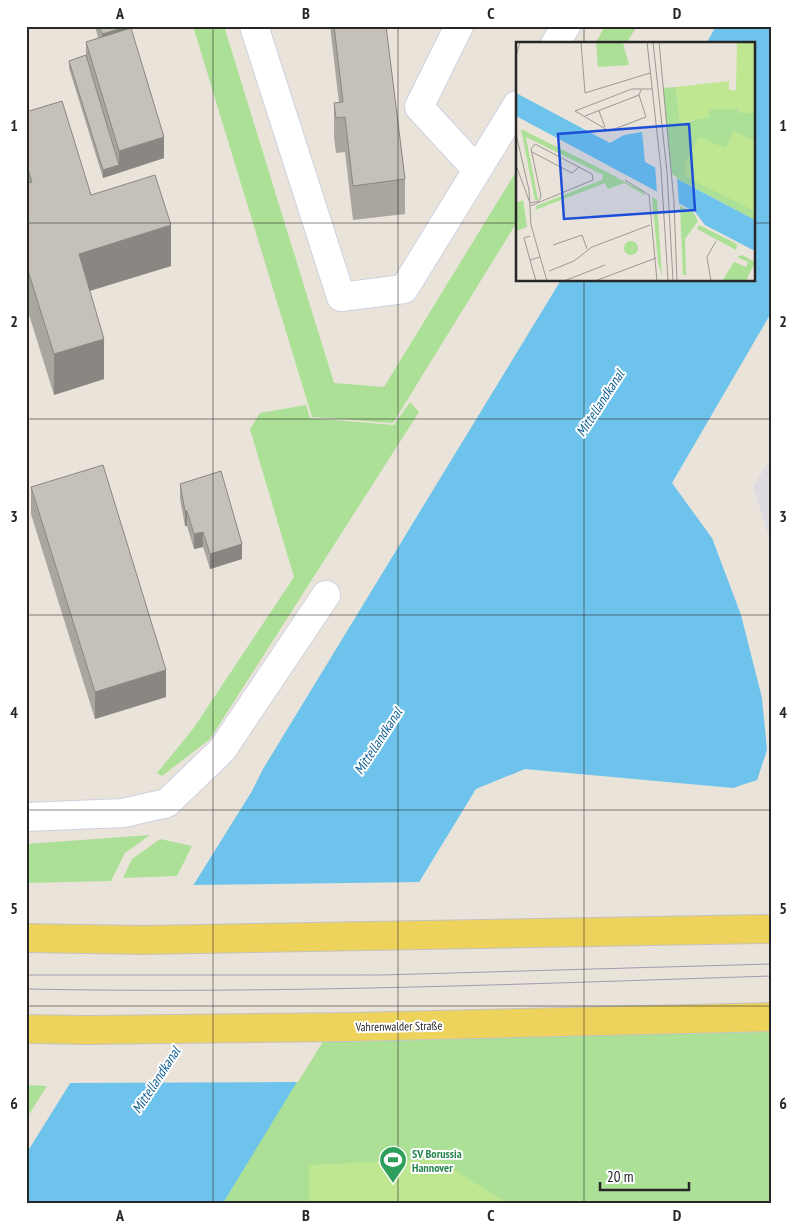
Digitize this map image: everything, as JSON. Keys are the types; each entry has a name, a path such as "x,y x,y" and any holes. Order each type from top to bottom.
{"main road":[{"path":"26,938 143,940 771,929"},
{"name":"Vahrenwalder Straße","path":"26,1029 350,1027 771,1017"}],"lane":[{"path":"254,26 341,297 404,289 516,108"},
{"path":"459,26 419,106 478,170"},
{"path":"556,42 566,26"},
{"path":"26,817 123,813 167,803 222,750 326,595"}],"shaded area":[{"path":"771,458 771,543 753,487"}],"green space":[{"path":"193,26 224,26 334,383 384,387 516,172 516,224 393,423 312,417"},
{"path":"605,26 637,26 627,42 596,42"},
{"path":"410,402 419,412 210,739 162,776 157,773 193,729 294,577 250,429 260,413 306,405 310,418 394,425"},
{"path":"150,835 125,853 111,881 26,883 26,844"},
{"path":"160,839 192,846 177,876 123,878 132,859"},
{"path":"771,1017 771,1203 223,1203 325,1032"},
{"path":"26,1085 47,1086 26,1119"},
{"name":"SV Borussia Hannover","path":"437,1159 507,1203 309,1203 309,1165"}],"water":[{"name":"Mittellandkanal","path":"716,26 771,26 771,313 672,483 712,538 741,615 762,698 767,750 757,780 733,788 525,769 476,789 223,1203 26,1203 26,1154 252,791 263,769 560,281 754,281 754,42 707,42"}],"pier":[{"path":"421,882 298,1082 67,1083 190,885"}],"building":[{"path":"99,26 127,26 127,27 102,34"},
{"path":"334,26 386,26 405,179 353,186 345,117 336,118 334,103 343,102"},
{"path":"131,28 164,137 119,151 86,42"},
{"path":"86,55 119,165 103,170 69,61"},
{"path":"62,101 91,195 155,175 171,225 79,254 104,339 54,354 26,264 26,184 32,182 26,162 26,112"},
{"path":"103,465 166,670 95,692 31,487"},
{"path":"221,471 242,544 210,554 203,532 194,534 187,511 185,511 180,484"}],"tram line":[{"path":"26,975 381,975 771,964"},
{"path":"26,989 306,989 771,976"}],"place":[{"name":"SV Borussia Hannover","path":"393,1184"}]}
